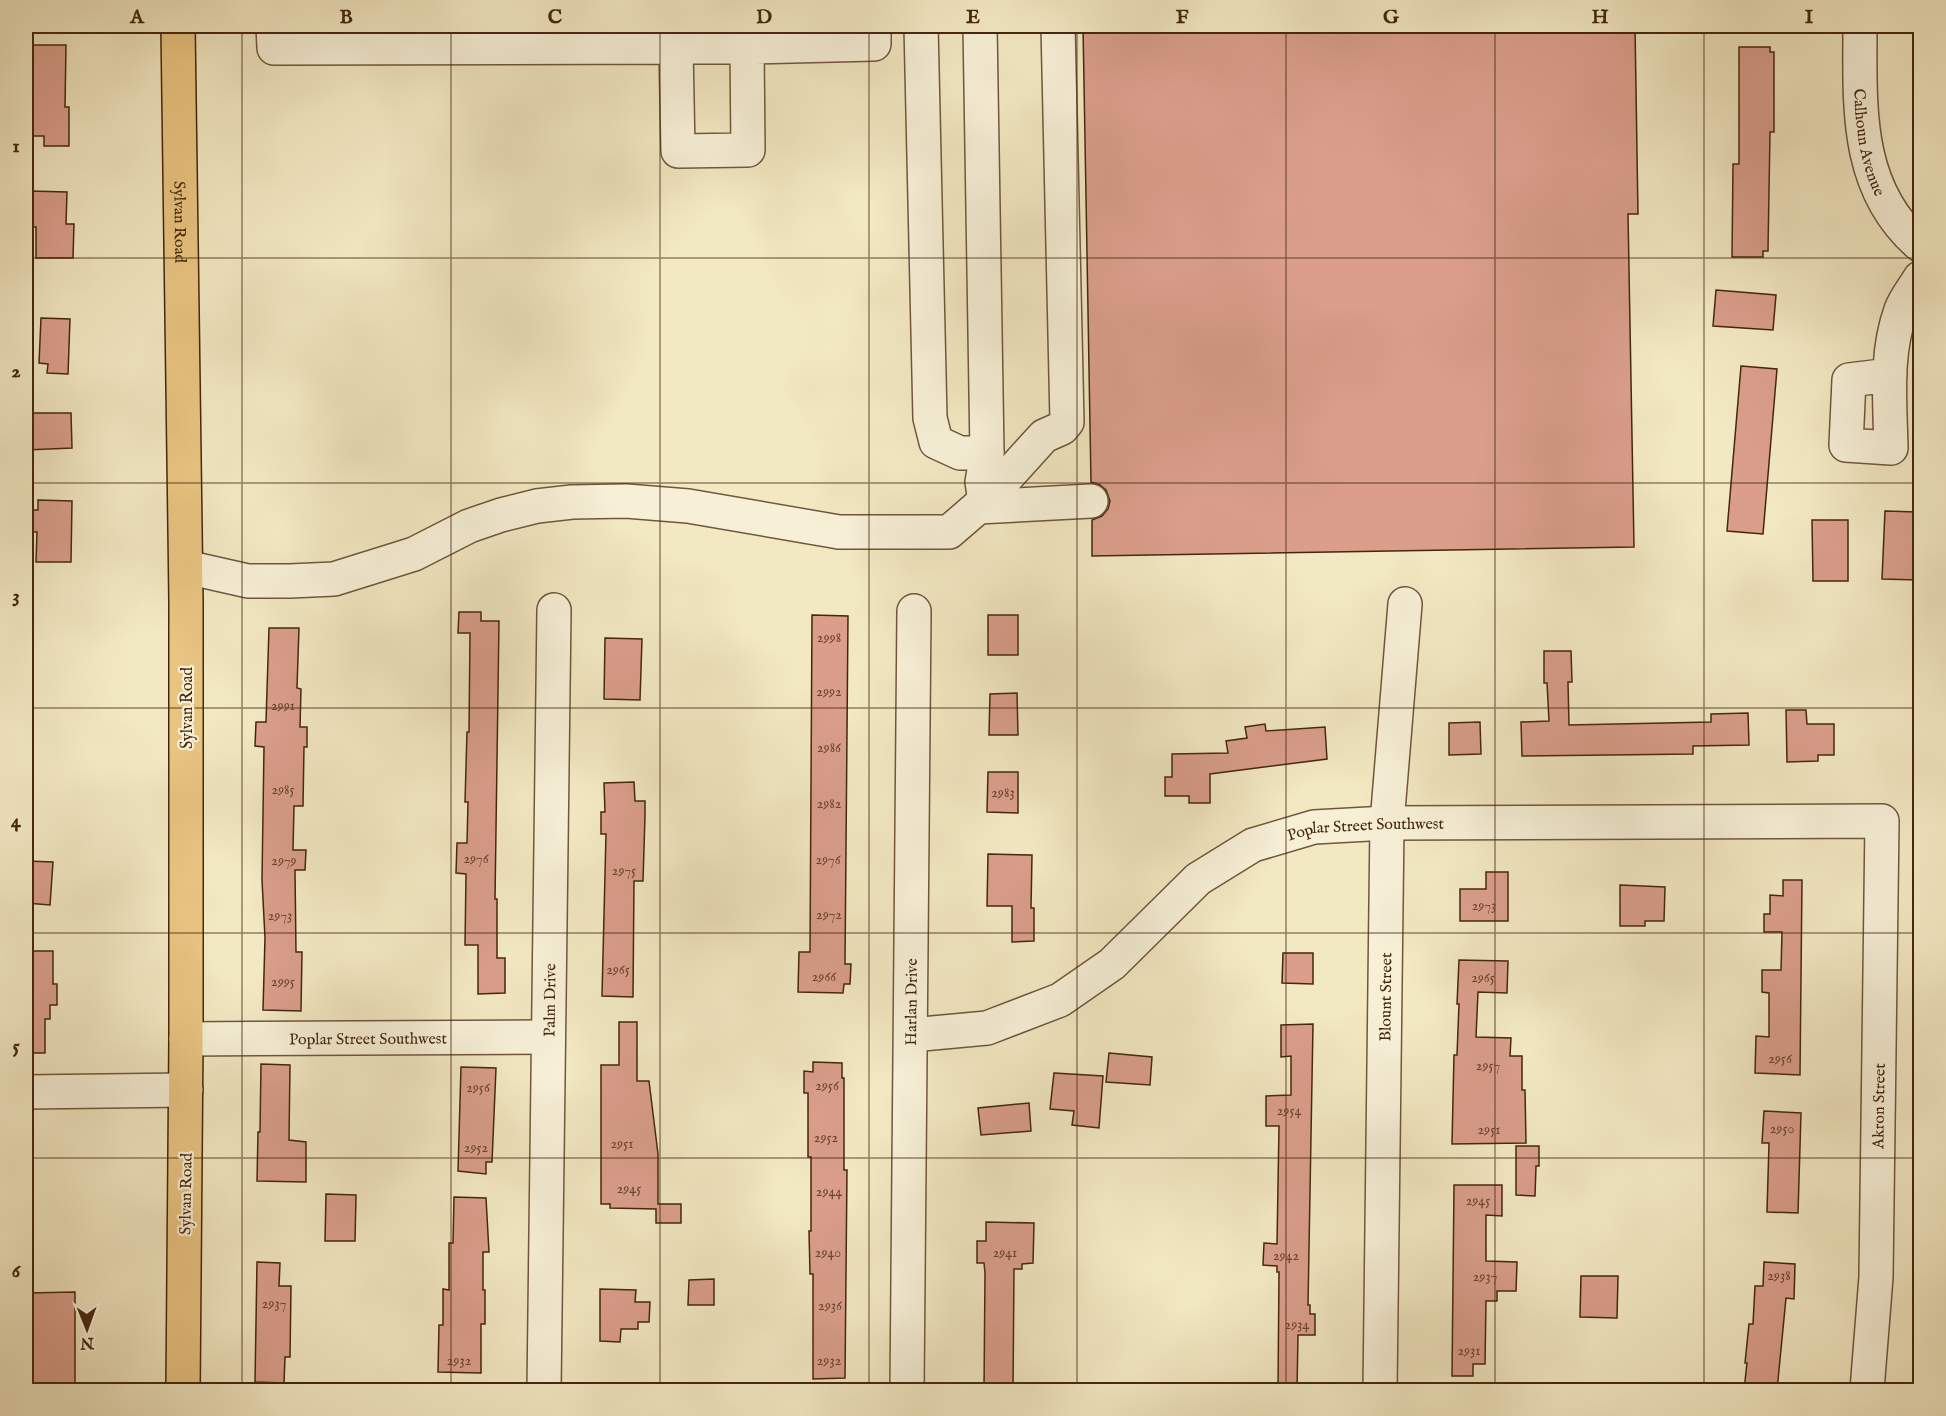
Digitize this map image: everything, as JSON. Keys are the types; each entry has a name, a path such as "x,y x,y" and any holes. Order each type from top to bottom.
{"main road":[{"name":"Sylvan Road","path":"178,26 186,567 186,1090 183,1390"}],"street":[{"path":"273,26 274,48 474,37 676,36 747,47 874,44 874,26"},
{"path":"921,26 930,418 936,442 960,453 987,453"},
{"path":"980,26 987,453 981,504"},
{"path":"186,567 248,580 334,579 414,554 469,526 501,515 537,506 573,502 626,501 688,506 839,532 949,532 981,504 1044,436 1062,428 1067,422 1058,26"},
{"name":"Calhoun Avenue","path":"1860,26 1860,111 1870,170 1886,205 1920,245"},
{"path":"676,36 678,151 748,150 747,47"},
{"path":"1890,375 1891,354 1901,308 1920,278"},
{"path":"986,415 1015,434 1044,436"},
{"path":"981,504 1091,501"},
{"name":"Blount Street","path":"1380,1390 1387,824 1405,604"},
{"name":"Palm Drive","path":"544,1390 554,610"},
{"name":"Harlan Drive","path":"907,1390 914,611"},
{"name":"Poplar Street Southwest","path":"911,1035 987,1029 1060,1000 1112,964 1198,879 1253,845 1314,827 1387,824 1882,821"},
{"name":"Akron Street","path":"1867,1390 1876,1277 1882,821"},
{"name":"Poplar Street Southwest","path":"186,1039 548,1037"},
{"path":"26,1092 186,1090"}],"building":[{"path":"1083,26 1635,26 1638,214 1628,214 1634,547 1092,556 1092,520 1102,516 1108,509 1110,501 1106,490 1091,482"},
{"path":"26,45 66,45 65,107 69,107 69,146 44,146 44,136 26,136"},
{"path":"1739,47 1770,47 1770,52 1774,52 1774,132 1770,132 1768,251 1763,251 1763,257 1732,257 1733,164 1739,164"},
{"path":"29,191 67,192 66,224 74,224 73,258 36,258 36,227 28,227"},
{"path":"1716,290 1776,295 1773,330 1713,326"},
{"path":"41,318 70,319 68,374 47,373 48,364 39,363"},
{"path":"1741,366 1777,369 1763,534 1727,531"},
{"path":"26,413 71,413 72,448 26,450"},
{"path":"38,500 72,501 71,562 36,562 37,532 26,532 26,510 38,510"},
{"path":"1885,511 1917,512 1917,517 1920,517 1918,580 1882,579"},
{"path":"1812,520 1848,520 1848,581 1813,581"},
{"path":"459,612 481,612 481,621 499,621 495,899 497,899 497,958 505,958 505,993 478,994 478,945 465,945 466,874 456,873 457,843 467,843 468,802 465,802 467,732 469,732 470,633 458,633"},
{"path":"812,615 848,616 845,964 851,964 850,984 844,984 843,993 798,992 799,952 810,952"},
{"path":"988,615 1018,615 1018,655 988,655"},
{"path":"269,628 299,628 297,688 301,689 300,727 307,727 307,747 304,747 303,806 294,806 293,850 306,850 305,870 295,870 296,952 302,952 301,1011 263,1010 264,747 255,746 256,722 266,722"},
{"path":"605,638 642,639 640,700 604,699"},
{"path":"1544,651 1571,651 1572,682 1568,682 1569,725 1711,722 1711,714 1748,713 1749,745 1693,746 1693,754 1522,756 1521,722 1549,721 1547,683 1544,683"},
{"path":"1017,693 1018,735 989,735 990,694"},
{"path":"1786,710 1806,710 1807,724 1834,724 1834,755 1818,755 1818,761 1787,762"},
{"path":"1480,722 1481,754 1449,755 1449,723"},
{"path":"1265,724 1266,731 1325,727 1327,759 1210,774 1210,803 1189,803 1189,796 1165,796 1165,777 1172,777 1172,754 1228,753 1226,741 1247,738 1245,727"},
{"path":"988,772 1018,772 1018,813 987,812"},
{"path":"634,782 635,801 645,801 645,816 643,881 634,881 633,997 602,996 606,834 601,834 601,812 605,812 604,783"},
{"path":"988,854 1032,855 1031,908 1034,908 1034,941 1012,942 1012,906 987,906"},
{"path":"26,861 53,862 50,905 26,903"},
{"path":"1486,872 1508,872 1508,921 1460,921 1460,889 1486,889"},
{"path":"1783,880 1802,880 1800,1075 1755,1073 1756,1036 1769,1037 1769,993 1762,992 1762,970 1781,970 1782,932 1764,932 1764,914 1770,914 1770,895 1783,896"},
{"path":"1620,885 1665,887 1664,921 1645,921 1645,926 1620,926"},
{"path":"26,951 53,951 53,984 57,984 57,1005 50,1005 50,1019 45,1019 45,1053 26,1053"},
{"path":"1283,953 1313,953 1313,984 1282,983"},
{"path":"1459,960 1508,961 1507,993 1478,992 1476,1037 1511,1038 1510,1056 1522,1056 1526,1143 1452,1144"},
{"path":"619,1022 637,1022 637,1081 649,1081 658,1154 658,1204 681,1204 681,1223 656,1223 656,1209 610,1208 610,1204 601,1204 601,1065 619,1065"},
{"path":"1313,1024 1308,1305 1310,1305 1310,1314 1315,1314 1315,1335 1298,1335 1297,1390 1278,1390 1279,1272 1277,1272 1277,1266 1263,1265 1264,1243 1277,1244 1279,1126 1266,1126 1266,1096 1291,1095 1291,1056 1281,1057 1281,1025"},
{"path":"1109,1053 1152,1057 1150,1085 1106,1082"},
{"path":"813,1062 842,1063 842,1078 844,1078 844,1170 847,1170 845,1378 813,1379 813,1274 810,1274 809,1231 811,1231 811,1157 808,1157 808,1093 804,1093 804,1071 813,1072"},
{"path":"261,1064 290,1065 289,1140 306,1142 306,1182 257,1181"},
{"path":"461,1067 496,1068 492,1162 486,1162 486,1174 458,1171"},
{"path":"1054,1073 1103,1076 1099,1128 1072,1125 1074,1111 1050,1109"},
{"path":"1029,1103 1031,1131 981,1135 978,1108"},
{"path":"1764,1111 1801,1113 1798,1213 1767,1212 1769,1143 1762,1143"},
{"path":"1516,1146 1539,1146 1535,1196 1516,1195"},
{"path":"1454,1185 1502,1185 1502,1216 1486,1215 1486,1261 1517,1262 1516,1291 1497,1291 1497,1301 1486,1301 1485,1364 1473,1364 1473,1376 1452,1376"},
{"path":"326,1194 356,1195 355,1241 325,1241"},
{"path":"454,1197 486,1198 489,1252 483,1252 485,1324 481,1324 481,1373 438,1372 439,1325 443,1325 443,1289 449,1290 449,1243 453,1243"},
{"path":"986,1222 1034,1223 1033,1263 1022,1264 1022,1269 1014,1269 1013,1390 984,1390 985,1273 984,1263 977,1263 977,1241 986,1241"},
{"path":"257,1262 280,1263 279,1286 291,1286 290,1357 285,1357 284,1383 255,1382"},
{"path":"1764,1262 1795,1264 1794,1299 1786,1298 1777,1390 1744,1390 1749,1324 1753,1324 1755,1286 1763,1286"},
{"path":"1581,1276 1618,1276 1617,1318 1580,1317"},
{"path":"714,1279 714,1305 688,1305 689,1280"},
{"path":"600,1289 636,1290 635,1302 650,1302 649,1322 638,1322 638,1329 621,1329 620,1342 600,1341"},
{"path":"75,1292 75,1390 31,1390 31,1325 27,1325 27,1293"}]}
